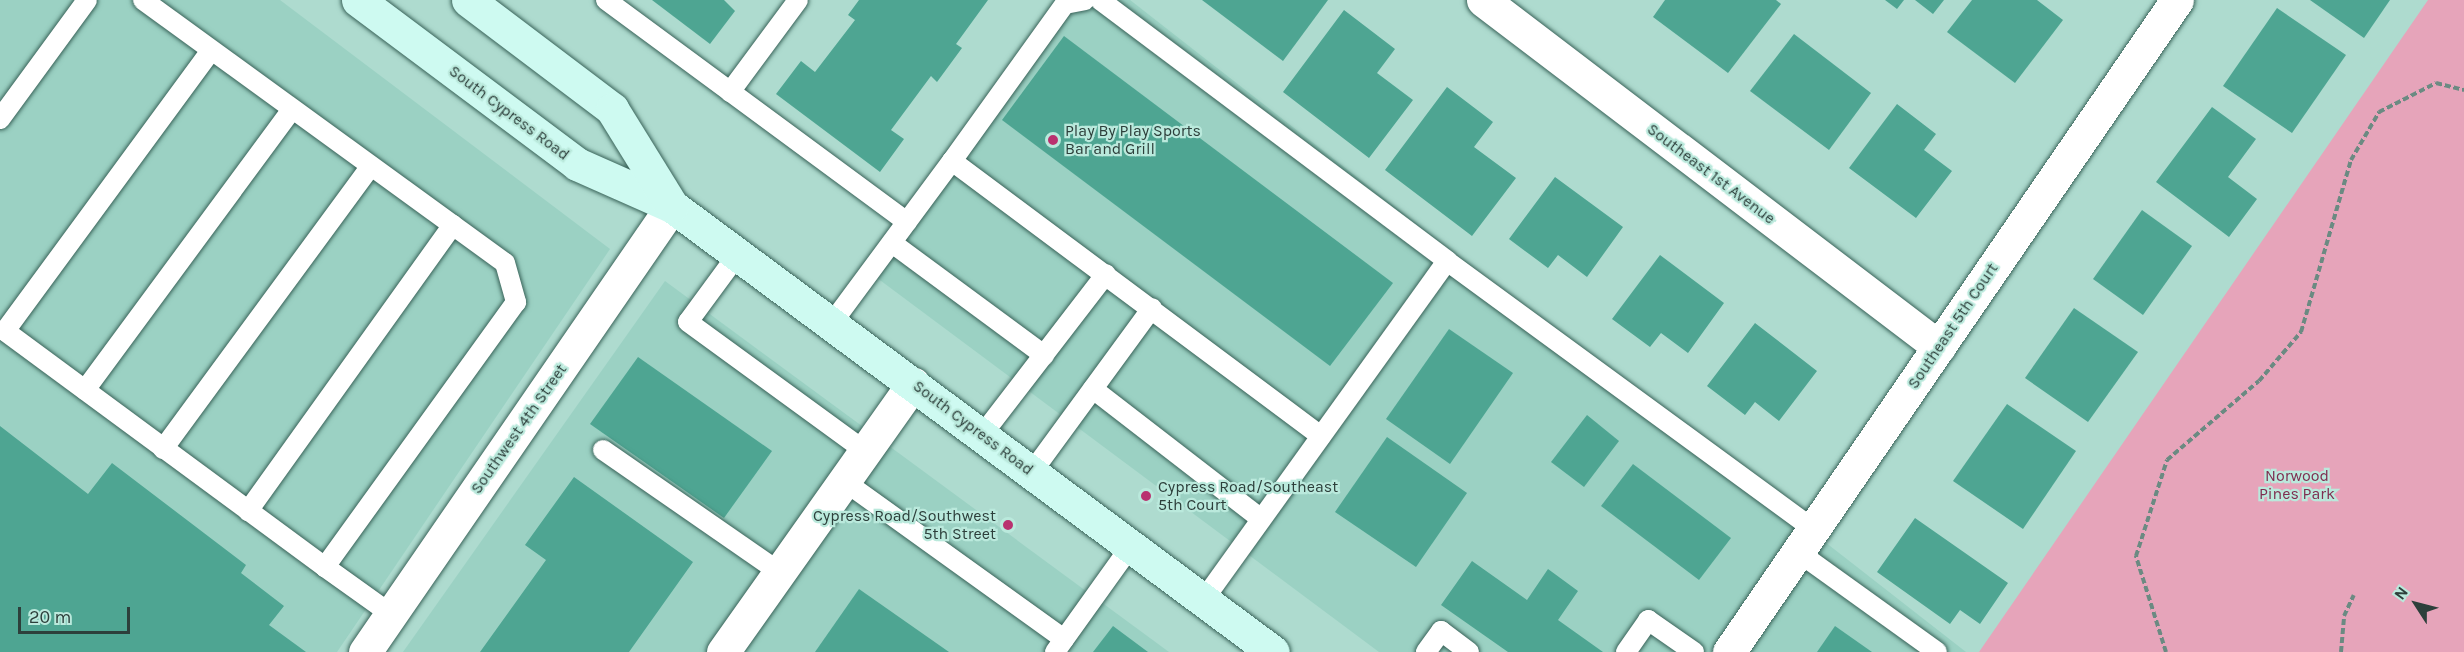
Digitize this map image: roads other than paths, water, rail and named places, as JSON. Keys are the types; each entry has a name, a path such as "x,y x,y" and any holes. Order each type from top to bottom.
{"street":[{"name":"South Cypress Road","path":"358,0 577,164 672,206 1273,652"},
{"name":"South Cypress Road","path":"468,0 612,109 672,206"},
{"name":"Southeast 1st Avenue","path":"1483,0 1939,347"},
{"name":"Southeast 5th Court","path":"1729,652 2177,0"},
{"name":"Southwest 4th Street","path":"365,652 672,206"},
{"path":"723,652 913,384"}],"lane":[{"path":"0,118 87,0"},
{"path":"143,0 505,263 516,302 325,567"},
{"path":"606,0 907,222"},
{"path":"730,92 798,0"},
{"path":"832,323 1065,4 1085,0"},
{"path":"1100,0 1447,261 1806,541 1937,652"},
{"path":"211,51 2,333 85,390 392,614"},
{"path":"85,390 292,109"},
{"path":"952,160 1321,436"},
{"path":"164,448 371,166"},
{"path":"248,511 453,225"},
{"path":"892,243 1044,355"},
{"path":"738,254 688,322 865,451"},
{"path":"1203,600 1447,261"},
{"path":"982,435 1106,274"},
{"path":"1032,472 1152,308"},
{"path":"1093,389 1261,519"},
{"path":"603,450 779,572"},
{"path":"844,481 1060,646 1131,546"},
{"path":"1626,652 1648,620 1694,652"},
{"path":"1426,652 1441,631 1469,652"}],"place":[{"name":"Play By Play Sports Bar and Grill","path":"1053,140"},
{"name":"Cypress Road/Southeast 5th Court","path":"1146,496"},
{"name":"Cypress Road/Southwest 5th Street","path":"1008,525"}],"park label":[{"name":"Norwood Pines Park","path":"2297,485"}]}
